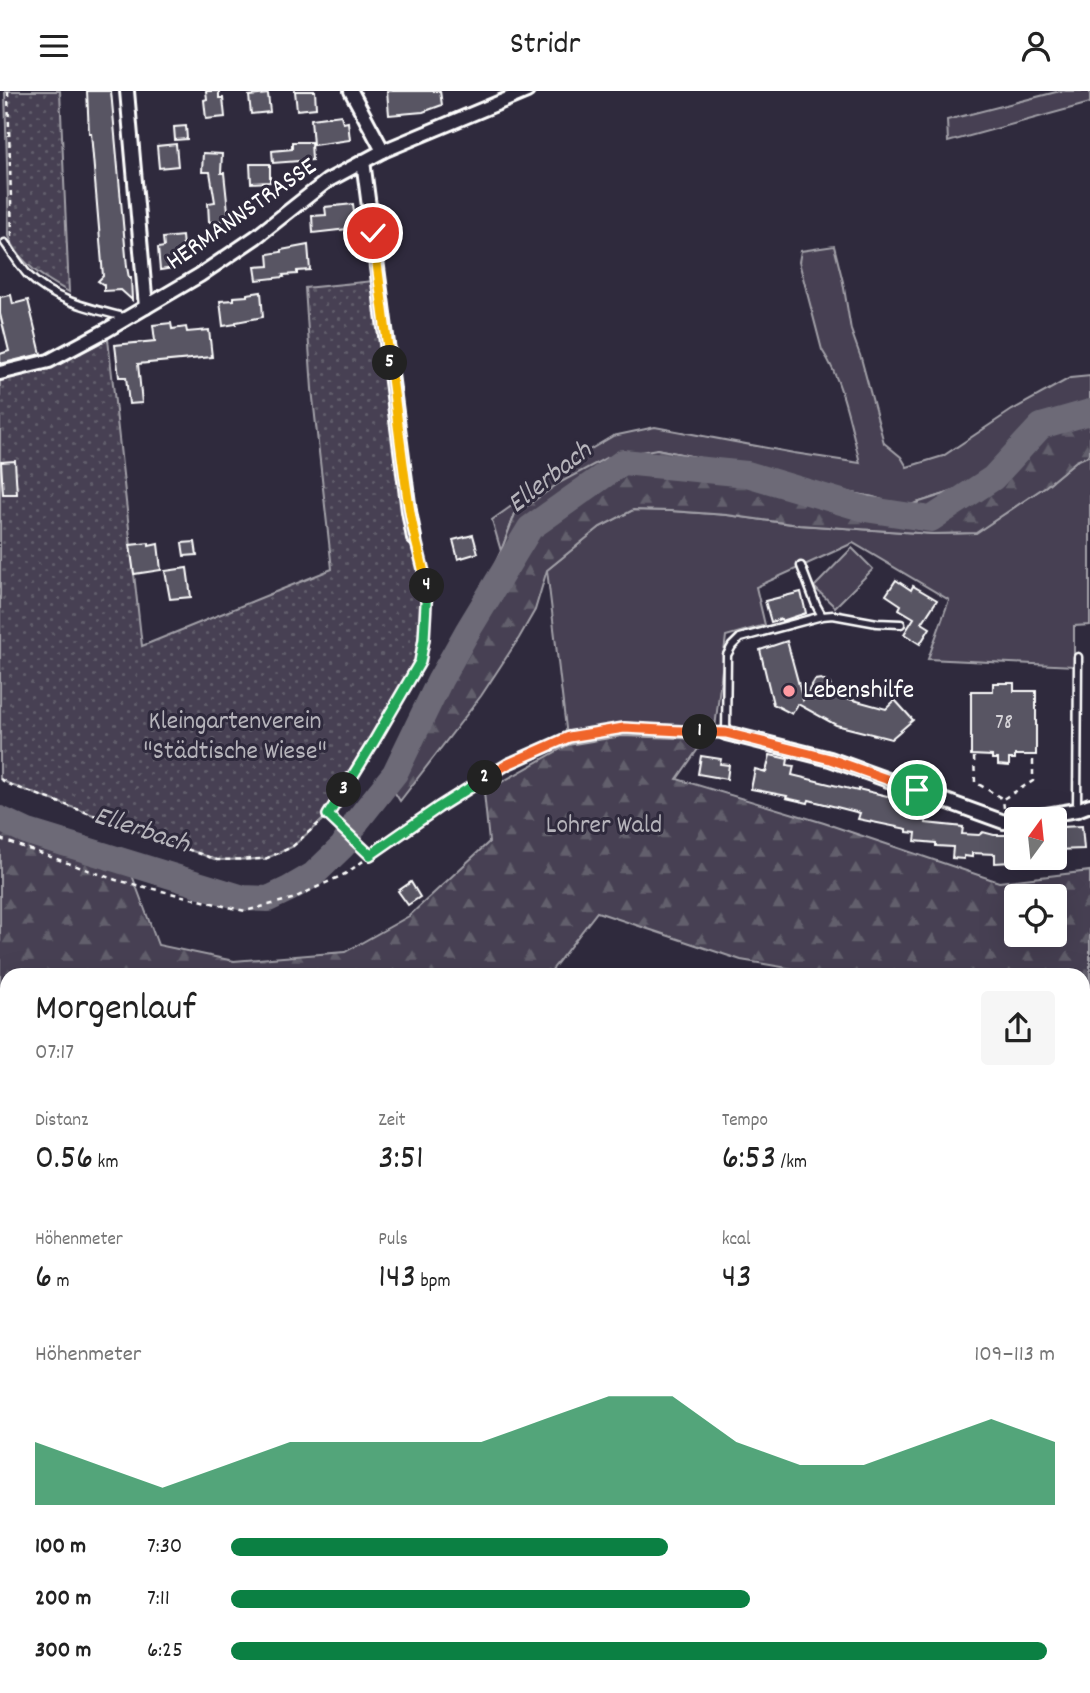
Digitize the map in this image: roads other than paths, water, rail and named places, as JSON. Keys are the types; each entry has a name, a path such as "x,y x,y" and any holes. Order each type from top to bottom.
{"street":[{"name":"HERMANNSTRASSE","path":"127,91 146,307"},
{"path":"351,91 383,151"},
{"name":"HERMANNSTRASSE","path":"0,373 49,361 105,331 200,275 245,245 327,181 363,161 527,91"},
{"path":"363,161 414,538"},
{"path":"726,733 830,759 1004,817"},
{"path":"1068,811 1090,805"}],"lane":[{"path":"5,243 29,275 50,293 127,317"},
{"path":"801,566 822,616"},
{"path":"726,733 727,655 740,638 833,615 877,623 901,624"},
{"path":"1077,810 1079,657"}],"waterway":[{"name":"Ellerbach","path":"0,819 28,832 243,898 268,899 313,875 343,846 357,821 395,773 440,680 530,528 623,462 747,474 865,509 931,519 993,478 1041,426 1090,412"}],"place":[{"name":"Lebenshilfe","path":"789,691"}],"park label":[{"name":"Kleingartenverein \"Städtische Wiese\"","path":"235,736"},
{"name":"Lohrer Wald","path":"604,826"}]}
